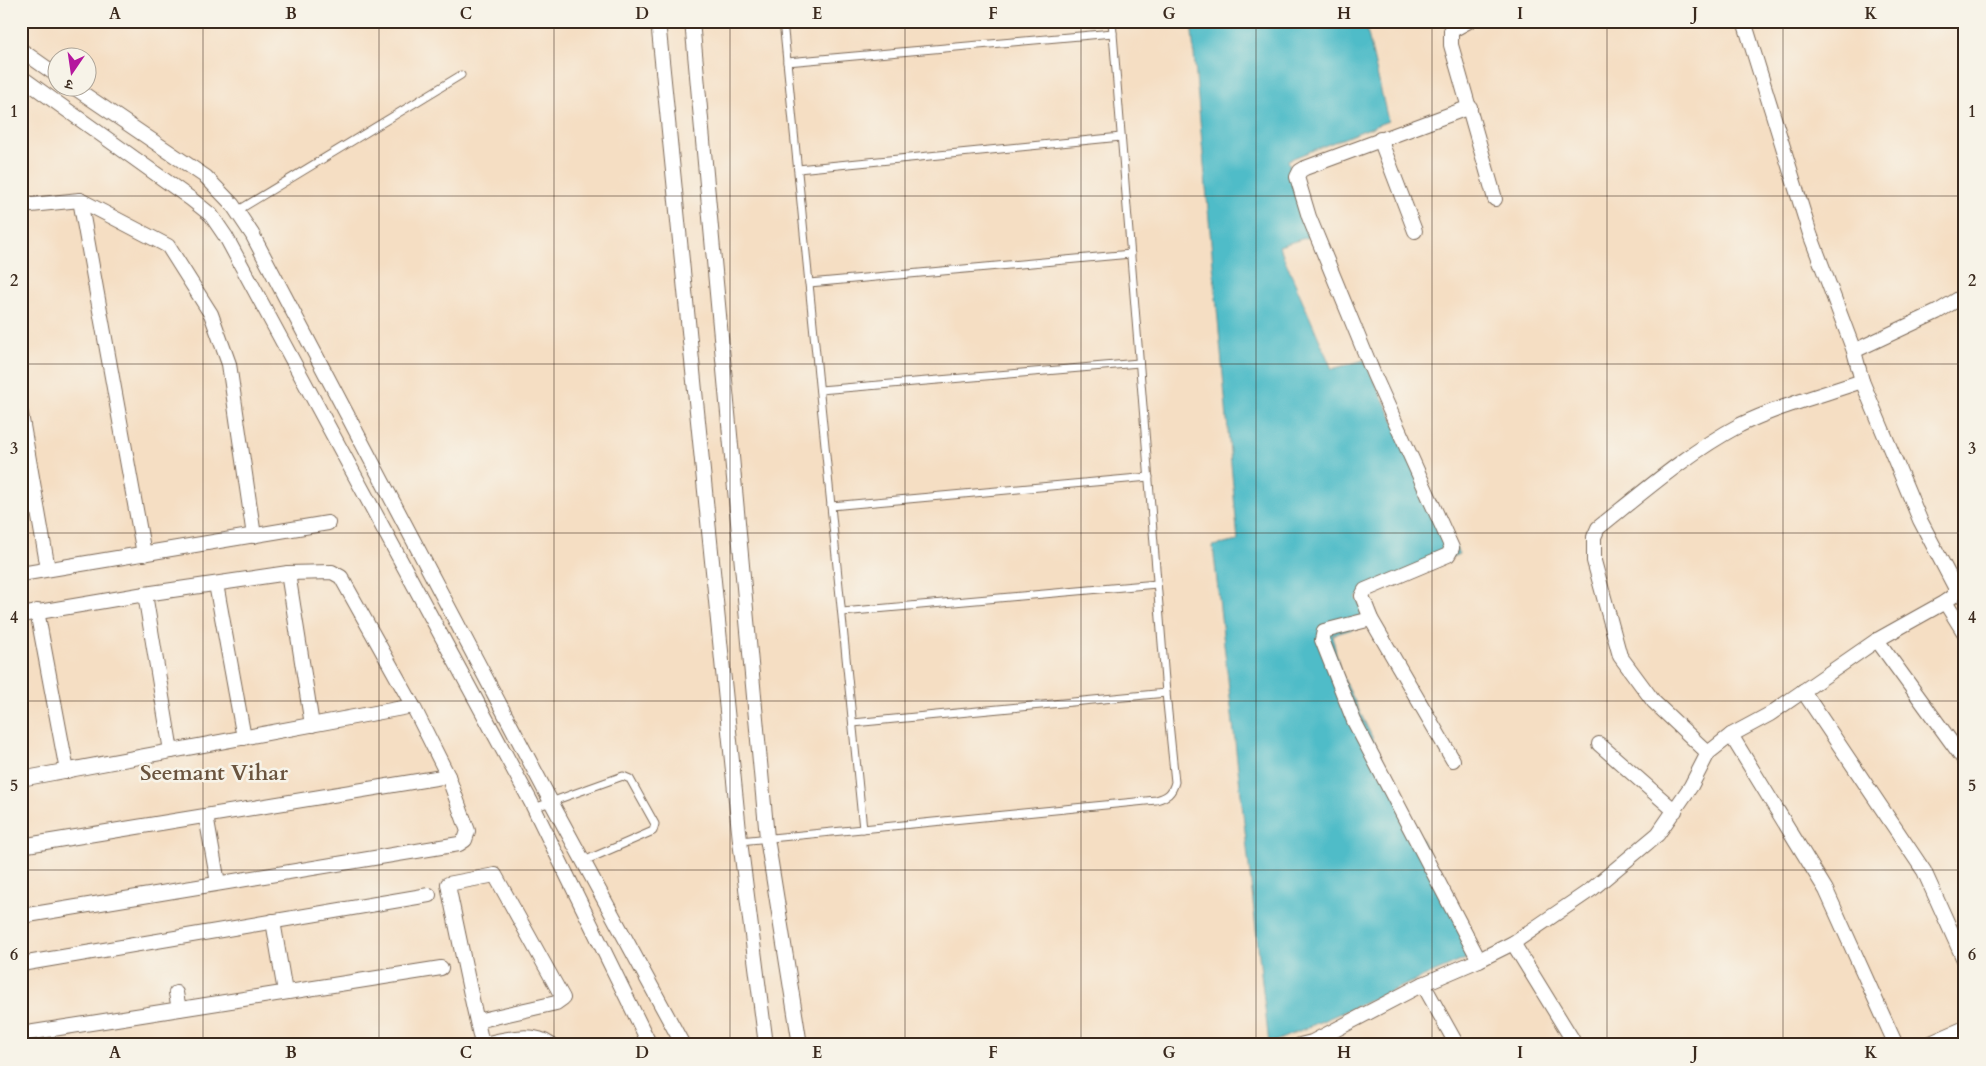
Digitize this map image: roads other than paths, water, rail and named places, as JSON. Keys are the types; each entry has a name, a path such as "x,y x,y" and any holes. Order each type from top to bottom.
{"street":[{"path":"658,21 740,842 766,1045"},
{"path":"692,21 766,838 800,1045"},
{"path":"1469,21 1451,31 1451,45 1495,199"},
{"path":"1308,1044 1423,984 1513,944 1592,889 1658,834 1691,786 1708,753 1731,735 1770,714 1876,640 1954,596 1956,589 1920,520 1862,381 1854,352 1810,234 1744,21"},
{"path":"21,50 48,69"},
{"path":"21,76 192,199 211,215 226,237 534,808 650,1045"},
{"path":"90,98 206,177 237,211 257,243 551,801 683,1045"},
{"path":"1453,760 1371,619 1362,596 1365,590 1448,555 1452,548 1374,375 1309,218 1297,177 1300,171 1305,168 1470,107"},
{"path":"1380,139 1415,231"},
{"path":"80,200 144,554"},
{"path":"21,206 80,200 168,246 211,314 229,364 254,536"},
{"path":"1854,352 1937,312 1965,295"},
{"path":"1708,753 1654,702 1620,656 1594,561 1594,537 1598,528 1685,460 1740,426 1771,412 1862,381"},
{"path":"21,414 48,569"},
{"path":"21,574 328,523"},
{"path":"21,615 288,573 332,572 341,577 413,706 448,776 468,831 465,840 459,844 28,916 21,912"},
{"path":"288,573 312,725"},
{"path":"216,584 244,738"},
{"path":"145,594 171,751"},
{"path":"1945,602 1965,634"},
{"path":"37,611 67,770"},
{"path":"1371,619 1324,631 1322,640 1354,721 1479,960"},
{"path":"1876,640 1965,761"},
{"path":"1803,691 1924,871 1965,962"},
{"path":"21,779 413,706"},
{"path":"1731,735 1826,890 1896,1045"},
{"path":"1599,744 1675,811"},
{"path":"21,846 448,776"},
{"path":"206,816 218,883"},
{"path":"477,1021 556,1003 563,998 495,875 448,884 481,1044 526,1037 536,1038 550,1045"},
{"path":"21,964 429,894"},
{"path":"274,921 285,992"},
{"path":"1513,944 1572,1039"},
{"path":"21,1034 441,968"},
{"path":"1423,984 1457,1045"},
{"path":"176,993 180,1009"},
{"path":"1926,1045 1965,1028"}],"lane":[{"path":"783,21 864,828"},
{"path":"740,842 1166,798 1173,790 1175,782 1166,693 1112,21"},
{"path":"787,62 1113,33"},
{"path":"237,211 460,75"},
{"path":"798,169 1121,137"},
{"path":"809,283 1130,254"},
{"path":"820,390 1140,363"},
{"path":"831,506 1149,477"},
{"path":"842,612 1157,584"},
{"path":"853,723 1166,693"},
{"path":"534,808 627,776 655,824 653,831 584,861"}],"water":[{"path":"1191,21 1365,21 1388,121 1288,160 1312,236 1279,246 1332,369 1364,360 1459,554 1356,597 1372,623 1332,635 1340,671 1477,954 1269,1044 1213,546 1238,541"}],"district":[{"name":"Seemant Vihar","path":"214,773"}]}
